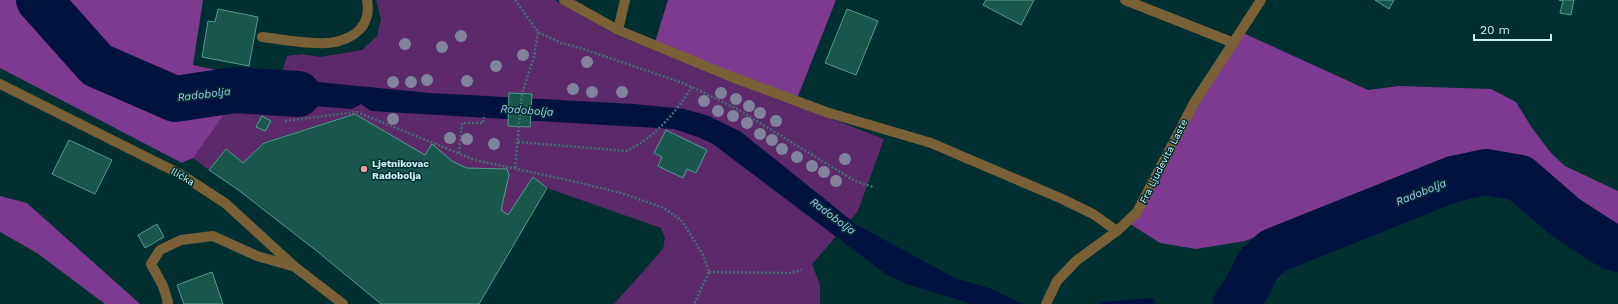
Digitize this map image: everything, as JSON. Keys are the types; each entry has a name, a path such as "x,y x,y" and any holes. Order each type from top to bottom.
{"street":[{"path":"262,37 315,43 339,42 362,28 367,19 367,0"},
{"path":"564,0 618,30 732,77 826,112 931,143 1060,198 1093,214 1117,231"},
{"path":"618,30 626,0"},
{"path":"1125,0 1234,43"},
{"name":"Fra Ljudevita Laste","path":"1046,303 1056,281 1076,261 1117,231 1137,212 1194,103 1261,0"},
{"name":"Ilićka","path":"0,84 182,175 225,203 295,266 343,304"},
{"path":"167,304 168,302 162,286 151,264 160,250 181,240 213,236 257,256 295,266"}],"path":[{"path":"516,0 538,32 561,43 692,87 736,109 854,181 873,187"},
{"path":"515,168 522,93 534,57 538,32"},
{"path":"518,142 626,152 641,145 659,129 679,107 692,87"},
{"path":"285,121 357,112 475,160 621,193 664,208 682,221 704,255 709,272 694,304"},
{"path":"459,153 462,123 483,123 484,117"},
{"path":"709,272 790,272 802,270"}],"shaded area":[{"path":"0,0 203,0 193,65 236,74 234,100 193,158 182,163 0,68"},
{"path":"376,0 555,0 616,35 884,139 858,211 812,264 820,285 820,304 614,304 663,249 665,238 661,228 547,188 533,177 508,215 501,210 509,175 507,169 467,168 453,161 432,144 425,155 355,114 264,142 243,163 226,149 209,170 193,158 235,90 236,74 280,78 287,56 302,54 320,57 362,50 377,36 381,19"},
{"path":"668,0 836,0 796,101 654,45"},
{"path":"1241,32 1368,90 1399,86 1491,89 1516,102 1532,128 1551,153 1565,166 1618,191 1618,226 1568,201 1537,172 1472,158 1385,185 1245,241 1196,249 1160,243 1127,222"},
{"path":"0,196 27,203 140,304 105,304 37,253 0,232"}],"water":[{"path":"236,74 429,93 634,104 684,109 709,116 741,132 857,225 957,279 989,288 1020,303 1027,304 972,304 906,284 887,275 713,144 674,129 371,111 361,104 352,109 234,100"},
{"path":"1154,298 1155,304 1099,304 1100,302"}],"building":[{"path":"986,0 1034,0 1021,25 983,5"},
{"path":"1375,0 1394,0 1389,9"},
{"path":"1559,0 1574,0 1571,15 1560,13 1563,1"},
{"path":"218,9 258,17 249,66 202,57 208,21 215,22"},
{"path":"847,9 878,21 856,75 825,63"},
{"path":"509,93 532,94 530,127 508,126"},
{"path":"355,114 425,155 432,144 452,161 467,168 507,169 509,175 501,210 508,215 533,177 547,188 479,304 381,304 318,252 237,189 209,170 226,149 243,163 264,143"},
{"path":"262,116 271,121 265,131 256,127"},
{"path":"666,130 707,150 696,173 687,169 683,178 658,166 662,157 654,153"},
{"path":"69,140 112,160 95,194 52,174"},
{"path":"157,224 164,237 145,248 138,235"},
{"path":"212,272 223,304 184,304 177,285"}],"waterway":[{"name":"Radobolja","path":"39,0 97,65 175,99 235,90 298,94"},
{"name":"Radobolja","path":"1236,304 1246,289 1258,265 1273,251 1453,179 1486,172 1520,178 1565,217 1611,247 1618,249"}],"place":[{"name":"Ljetnikovac Radobolja","path":"364,169"}]}
